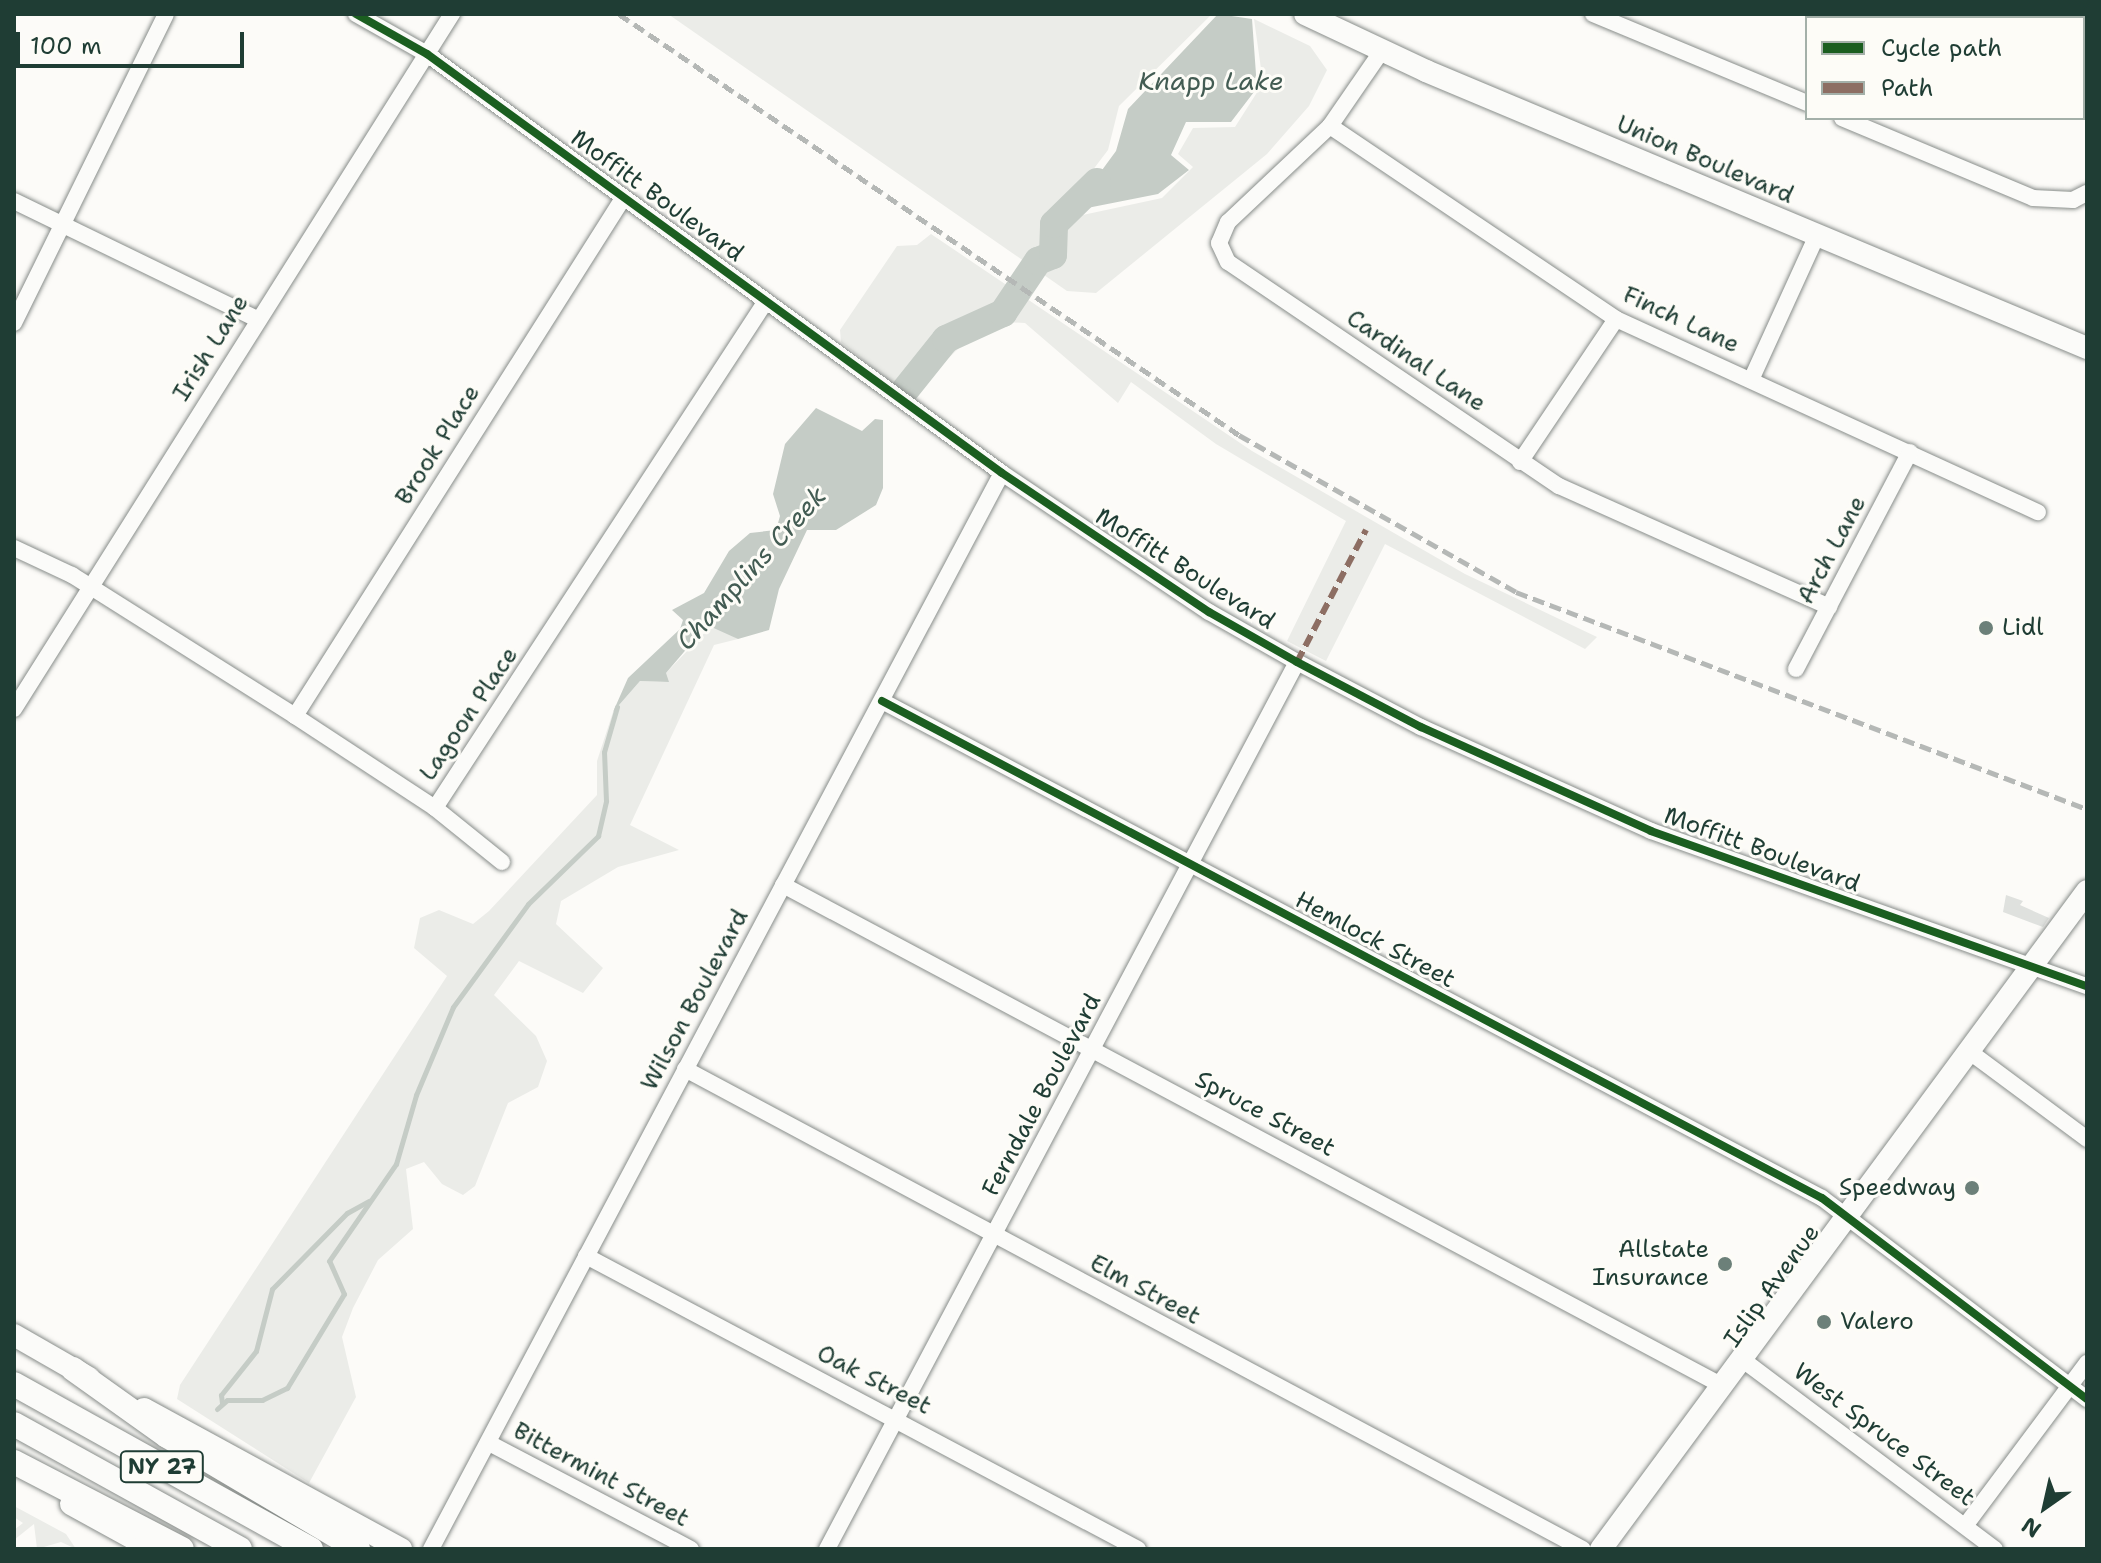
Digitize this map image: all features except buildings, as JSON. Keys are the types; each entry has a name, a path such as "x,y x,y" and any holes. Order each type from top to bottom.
{"highway":[{"path":"73,1369 167,1436 358,1549"},
{"name":"NY 27","path":"14,1384 311,1549"},
{"name":"NY 27","path":"14,1424 240,1549"},
{"path":"14,1462 182,1549"}],"main road":[{"name":"Union Boulevard","path":"1305,14 1381,52 2087,348"},
{"name":"Islip Avenue","path":"1601,1549 2087,891"},
{"path":"14,1335 401,1549"},
{"path":"14,1473 153,1549"}],"street":[{"path":"14,323 166,14"},
{"name":"Moffitt Boulevard","path":"356,14 427,54 764,304 1002,473 1209,612 1297,662 1421,727 1651,831 2087,986"},
{"name":"Irish Lane","path":"14,709 452,14"},
{"path":"1593,14 1805,102"},
{"name":"Cardinal Lane","path":"1381,52 1330,126 1228,222 1219,243 1228,262 1559,486 1829,607"},
{"path":"1847,120 2033,198 2062,201 2087,193"},
{"name":"Finch Lane","path":"1330,126 1616,319 2038,512"},
{"name":"Brook Place","path":"295,716 622,200"},
{"path":"14,201 257,319"},
{"path":"1751,380 1817,235"},
{"name":"Lagoon Place","path":"14,548 91,587 435,808 764,304"},
{"path":"1520,462 1616,319"},
{"name":"Arch Lane","path":"1796,669 1910,452"},
{"name":"Wilson Boulevard","path":"431,1549 1002,473"},
{"name":"Ferndale Boulevard","path":"827,1549 1192,866 1297,662"},
{"name":"Hemlock Street","path":"882,701 1814,1194 2087,1399"},
{"path":"435,808 502,862"},
{"name":"Spruce Street","path":"783,885 1723,1386"},
{"path":"1970,1052 2087,1139"},
{"name":"Elm Street","path":"685,1069 994,1237 1583,1549"},
{"name":"Oak Street","path":"586,1256 1138,1549"},
{"name":"West Spruce Street","path":"1743,1360 1995,1549"},
{"path":"1965,1526 2087,1363"},
{"name":"Bittermint Street","path":"489,1443 691,1549"}],"shaded area":[{"path":"668,14 1212,14 1119,106 1108,150 1067,204 1078,216 1162,198 1193,167 1178,154 1193,128 1235,127 1263,83 1254,19 1310,46 1327,70 1309,106 1267,154 1096,293 1067,291"},
{"path":"931,234 1252,451 1465,574 1597,637 1585,649 1385,544 1326,661 1287,641 1346,521 1216,444 1131,382 1118,403 1025,323 1006,322 965,342 909,397 841,342 840,330 897,246 917,245"},
{"path":"713,624 738,639 714,645 630,825 679,850 618,867 561,901 556,924 603,968 583,993 519,961 494,995 536,1036 547,1061 538,1087 508,1103 475,1186 463,1195 442,1184 424,1162 406,1169 413,1229 378,1260 353,1308 342,1337 356,1397 309,1483 177,1399 180,1385 447,976 414,948 420,918 439,910 473,924 489,911 597,795 597,761 613,712 640,681 668,682 665,674"},
{"path":"14,1506 66,1534 76,1549 61,1542 37,1549 34,1524 14,1540 14,1530 23,1523 14,1517"}],"water":[{"name":"Knapp Lake","path":"1218,14 1252,19 1257,88 1231,122 1186,122 1171,155 1189,170 1158,194 1072,211 1116,151 1128,109"},
{"path":"816,408 862,431 875,419 883,420 883,488 876,505 836,530 807,530 779,589 769,630 738,639 707,625 666,673 669,682 640,681 613,712 628,678 680,629 683,620 672,610 704,593 729,551 750,533 776,530 780,516 773,494 785,444"}],"waterway":[{"name":"Champlins Creek","path":"906,389 946,339 1003,313 1038,261 1053,255 1054,224 1097,182"},
{"name":"Champlins Creek","path":"217,1409 227,1400 262,1400 287,1388 344,1294 329,1261 396,1164 416,1095 453,1007 528,904 598,836 606,801 604,752 617,707"},
{"path":"222,1403 221,1395 256,1351 272,1289 347,1213 369,1201"}],"railway":[{"path":"619,14 1239,435 1516,592 2087,809"}],"marked path":[{"path":"1297,662 1366,530"}],"cycle path":[{"path":"356,14 427,54 1002,473 1209,612 1297,662 1421,727 1651,831 2087,986"},
{"path":"882,701 1822,1198 2087,1399"}],"place":[{"name":"Lidl","path":"1986,628"},
{"name":"Speedway","path":"1972,1188"},
{"name":"Allstate Insurance","path":"1725,1264"},
{"name":"Valero","path":"1824,1322"}]}
